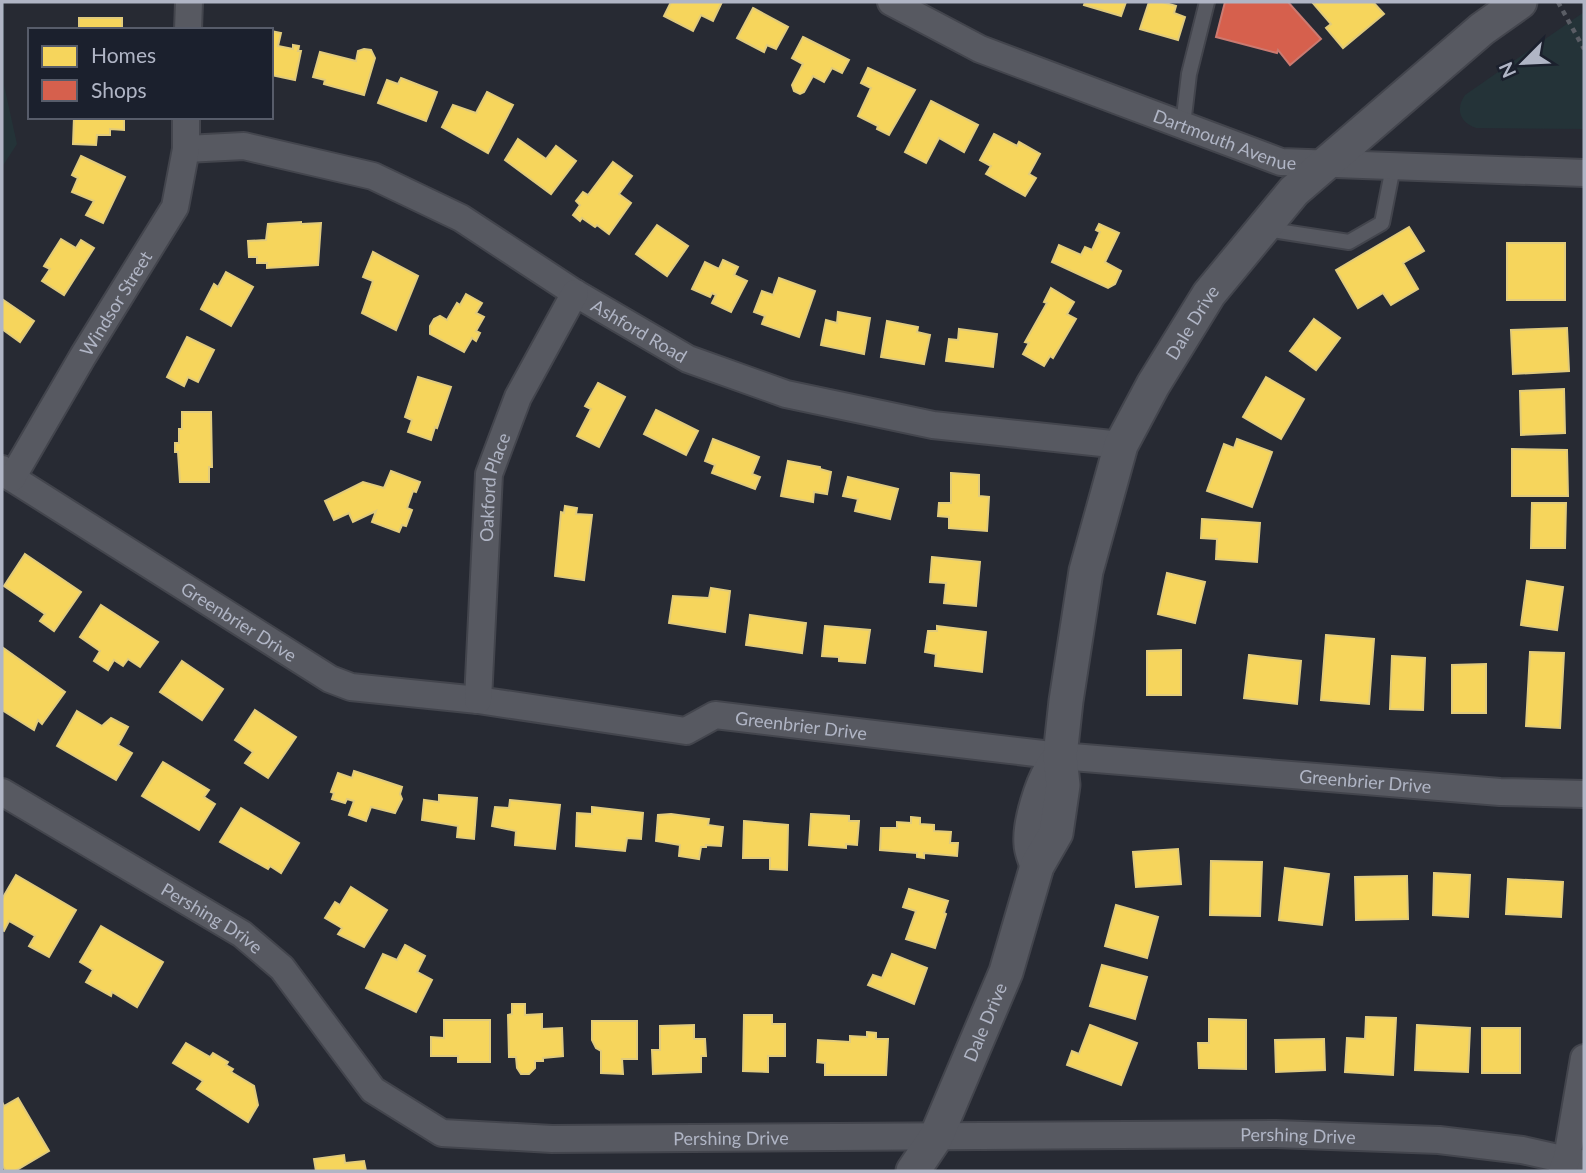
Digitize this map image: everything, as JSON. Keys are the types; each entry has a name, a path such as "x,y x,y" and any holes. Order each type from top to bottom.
{"street":[{"path":"188,28 189,2"},
{"name":"Dartmouth Avenue","path":"891,2 980,49 1281,162 1584,173"},
{"name":"Dale Drive","path":"913,1171 936,1137 1006,972 1037,866 1056,833 1063,785 1060,756 1066,701 1086,571 1121,445 1153,385 1209,294 1294,191 1328,165 1482,29 1520,2"},
{"name":"Windsor Street","path":"7,473 176,207 186,149 186,119"},
{"name":"Ashford Road","path":"186,149 244,146 373,176 461,218 575,293 688,359 786,394 933,425 1121,445"},
{"name":"Oakford Place","path":"478,700 489,474 518,397 575,293"},
{"name":"Greenbrier Drive","path":"7,473 330,679 351,687 478,700 686,730 715,715 1060,756 1500,792 1584,794"},
{"name":"Pershing Drive","path":"2,792 242,934 282,968 373,1090 442,1133 552,1139 1276,1134 1439,1140 1571,1164"},
{"path":"1571,1164 1584,1058"}],"lane":[{"path":"1183,125 1189,74 1207,2"},
{"path":"1263,229 1349,242 1382,223 1393,167"}],"path":[{"path":"1558,2 1584,48"}],"shaded area":[{"path":"2,2 4,85 17,144 2,167"},
{"path":"1584,12 1584,129 1476,128 1466,123 1460,110 1465,95"}],"building: Homes":[{"path":"671,2 722,2 713,21 701,15 693,31 664,16"},
{"path":"1085,2 1126,2 1121,16 1084,5"},
{"path":"1149,2 1176,6 1174,13 1185,17 1178,40 1140,29"},
{"path":"1312,2 1373,2 1384,14 1343,48 1326,28 1331,24"},
{"path":"753,8 788,27 776,49 767,45 764,52 737,38"},
{"path":"79,18 122,18 122,28 79,28"},
{"path":"273,31 281,33 278,46 293,49 293,45 299,46 298,51 301,51 295,80 273,75"},
{"path":"803,37 849,60 842,73 832,68 824,82 813,76 800,94 794,91 792,85 803,64 792,58"},
{"path":"371,50 375,58 364,95 324,84 325,80 313,77 320,52 356,61 358,51"},
{"path":"868,68 915,90 889,135 858,116 871,88 861,83"},
{"path":"401,78 437,92 426,121 378,103 387,80 398,84"},
{"path":"487,92 513,105 488,153 442,127 453,105 476,113"},
{"path":"931,101 978,125 964,152 939,138 926,163 905,152"},
{"path":"74,119 124,119 124,130 110,129 110,135 97,135 96,145 73,144"},
{"path":"994,134 1017,146 1019,142 1040,154 1029,174 1036,178 1025,196 986,174 991,166 980,160"},
{"path":"518,139 546,159 556,146 576,161 551,194 505,160"},
{"path":"81,156 125,177 103,223 86,215 94,201 72,192 78,178 72,175"},
{"path":"613,162 632,176 619,194 631,203 609,234 597,225 595,227 582,218 580,221 573,215 580,205 576,201 583,192 588,195"},
{"path":"321,223 318,265 267,268 267,263 257,263 257,257 249,257 248,241 266,240 268,224"},
{"path":"1099,224 1119,233 1105,262 1121,271 1115,284 1108,288 1052,262 1059,245 1081,255 1085,247 1092,250 1100,232 1096,230"},
{"path":"657,225 688,246 667,276 636,254"},
{"path":"1409,227 1424,251 1403,263 1418,289 1391,305 1383,293 1358,308 1336,270"},
{"path":"61,239 76,248 81,240 94,248 64,295 42,281 50,269 44,266"},
{"path":"1507,243 1565,243 1565,300 1507,300"},
{"path":"373,252 418,276 396,330 362,313 373,281 363,277"},
{"path":"723,260 738,267 734,275 747,281 731,312 712,303 716,295 712,293 710,297 692,289 705,262 719,269"},
{"path":"226,272 253,287 231,326 201,309 214,284 218,287"},
{"path":"779,278 815,291 799,337 762,324 765,316 754,312 762,291 773,295"},
{"path":"1051,288 1074,302 1067,314 1076,319 1053,358 1050,356 1044,366 1023,354 1029,343 1025,342 1047,303 1044,302"},
{"path":"466,294 482,303 476,313 484,317 476,331 480,333 476,341 472,338 464,352 430,334 430,326 434,319 440,316 447,320"},
{"path":"2,299 34,321 20,342 2,329"},
{"path":"838,312 870,318 864,354 821,345 826,320 837,323"},
{"path":"1314,319 1340,338 1316,370 1290,351"},
{"path":"887,321 918,327 917,332 930,335 924,364 881,357"},
{"path":"1567,328 1569,371 1513,374 1511,330"},
{"path":"959,329 997,334 993,367 946,361 949,339 958,340"},
{"path":"187,337 214,350 198,382 188,377 184,386 167,377"},
{"path":"418,377 451,387 431,440 408,432 412,420 405,417"},
{"path":"1266,377 1304,399 1281,439 1243,417"},
{"path":"598,383 625,397 599,447 577,436 591,409 585,406"},
{"path":"1564,389 1565,433 1521,435 1520,391"},
{"path":"656,410 698,431 686,455 644,434"},
{"path":"182,412 211,412 212,467 209,467 209,482 180,482 175,443 179,443"},
{"path":"713,439 759,457 752,474 760,477 755,489 712,473 715,465 705,461"},
{"path":"1237,439 1272,452 1252,507 1207,491 1224,444 1234,448"},
{"path":"1512,449 1567,450 1568,496 1512,496"},
{"path":"788,461 820,467 831,472 827,494 814,492 813,502 781,496"},
{"path":"391,471 420,482 416,492 413,491 407,508 412,510 406,526 402,525 399,532 372,522 376,511 353,522 349,513 334,520 325,501 363,482 384,488"},
{"path":"951,473 979,475 979,496 989,497 987,531 949,528 949,517 938,516 939,503 951,503"},
{"path":"848,477 898,489 890,519 855,511 858,499 843,496"},
{"path":"1532,503 1566,503 1565,548 1531,548"},
{"path":"565,506 577,508 576,514 592,515 584,580 555,576 561,512 564,513"},
{"path":"1202,519 1260,523 1257,562 1216,559 1217,539 1201,538"},
{"path":"25,554 81,592 54,631 40,621 45,614 4,586"},
{"path":"932,557 980,562 976,606 944,603 946,583 930,582"},
{"path":"1167,573 1205,582 1195,623 1158,614"},
{"path":"1527,581 1563,587 1557,630 1521,625"},
{"path":"711,588 730,591 725,632 669,623 673,596 709,598"},
{"path":"101,605 158,642 140,667 128,659 123,666 114,660 108,670 94,661 100,651 80,637"},
{"path":"750,615 806,623 802,653 746,645"},
{"path":"825,626 870,630 865,663 839,661 839,657 822,656"},
{"path":"937,626 986,632 982,672 935,666 936,654 925,652 928,631 937,631"},
{"path":"1326,635 1374,639 1369,704 1321,700"},
{"path":"2,647 65,692 42,724 38,720 34,730 2,710"},
{"path":"1181,650 1181,695 1147,695 1147,651"},
{"path":"1530,652 1564,653 1560,728 1526,726"},
{"path":"1249,655 1301,661 1297,704 1244,698"},
{"path":"1392,656 1425,658 1423,710 1390,709"},
{"path":"182,661 223,689 202,720 160,692"},
{"path":"1486,664 1486,713 1452,713 1452,665"},
{"path":"255,710 296,737 268,778 245,763 253,752 235,740"},
{"path":"77,711 102,726 111,718 128,727 118,745 132,753 116,780 57,746"},
{"path":"163,762 209,790 204,797 215,804 199,830 142,796"},
{"path":"354,771 402,787 402,799 395,813 371,807 366,821 349,815 354,801 347,799 345,803 332,799 334,793 331,792 338,773 352,778"},
{"path":"439,795 477,798 474,839 457,837 458,826 422,820 424,800 439,802"},
{"path":"510,800 560,805 555,849 515,845 516,831 492,826 495,807 509,808"},
{"path":"592,807 643,813 641,839 627,838 625,851 576,846 577,813 592,814"},
{"path":"241,808 299,843 281,873 270,866 268,869 220,842"},
{"path":"811,814 849,816 849,821 859,821 857,845 846,844 846,848 809,845"},
{"path":"658,815 709,819 708,825 723,827 721,846 701,847 699,859 679,856 680,845 656,841"},
{"path":"911,817 920,818 920,824 934,825 934,831 951,832 950,843 958,843 957,856 924,853 924,858 917,857 917,853 880,850 881,828 897,828 897,822 911,823"},
{"path":"744,821 788,825 787,870 770,869 770,858 743,858"},
{"path":"1178,849 1181,884 1136,887 1133,852"},
{"path":"1211,861 1262,862 1260,916 1210,915"},
{"path":"1285,868 1329,874 1322,925 1279,920"},
{"path":"1434,873 1470,875 1468,917 1433,915"},
{"path":"16,875 76,910 49,957 29,946 35,936 9,921 4,931 2,930 2,899"},
{"path":"1407,876 1408,919 1356,920 1355,877"},
{"path":"1508,879 1563,882 1561,917 1506,914"},
{"path":"351,887 387,910 364,947 338,934 342,928 325,918 335,902 340,905"},
{"path":"909,889 948,901 935,948 906,939 916,911 903,907"},
{"path":"1116,905 1158,917 1147,958 1105,946"},
{"path":"101,926 163,962 137,1007 112,992 111,996 86,982 93,970 80,962"},
{"path":"405,945 425,956 417,972 432,980 416,1012 366,988 383,954 397,960"},
{"path":"892,954 927,968 914,1004 868,985 873,975 882,978"},
{"path":"1102,965 1147,977 1135,1019 1090,1006"},
{"path":"512,1004 525,1004 525,1015 542,1014 542,1029 562,1028 563,1056 535,1061 535,1068 529,1074 521,1074 517,1068 516,1057 509,1057 508,1015 512,1014"},
{"path":"744,1015 772,1015 772,1024 785,1024 785,1056 768,1056 768,1072 743,1071"},
{"path":"1366,1017 1396,1018 1393,1075 1345,1072 1347,1038 1365,1039"},
{"path":"1209,1019 1246,1020 1246,1069 1199,1068 1198,1043 1209,1043"},
{"path":"444,1020 490,1020 490,1062 458,1062 458,1056 431,1056 431,1037 444,1038"},
{"path":"592,1021 637,1021 637,1059 622,1059 623,1074 601,1073 601,1051 592,1040"},
{"path":"694,1025 694,1039 705,1039 706,1056 701,1056 701,1072 653,1074 652,1050 660,1050 660,1026"},
{"path":"1090,1025 1137,1043 1121,1085 1067,1065 1072,1051 1079,1054"},
{"path":"1417,1025 1470,1028 1468,1072 1415,1070"},
{"path":"1482,1028 1520,1028 1520,1073 1482,1073"},
{"path":"867,1032 876,1033 876,1039 888,1039 886,1075 825,1075 825,1063 817,1062 818,1040 850,1042 850,1036 867,1037"},
{"path":"1324,1039 1325,1070 1276,1072 1275,1040"},
{"path":"186,1043 210,1057 213,1053 228,1062 226,1065 233,1069 231,1072 254,1086 258,1105 248,1122 197,1089 203,1081 173,1063"},
{"path":"18,1098 49,1151 15,1171 6,1171 2,1165 2,1102 4,1106"},
{"path":"344,1155 345,1163 364,1161 366,1171 316,1171 314,1159"}],"building: Shops":[{"path":"1225,2 1288,2 1321,39 1290,65 1278,50 1277,53 1216,37"}]}
